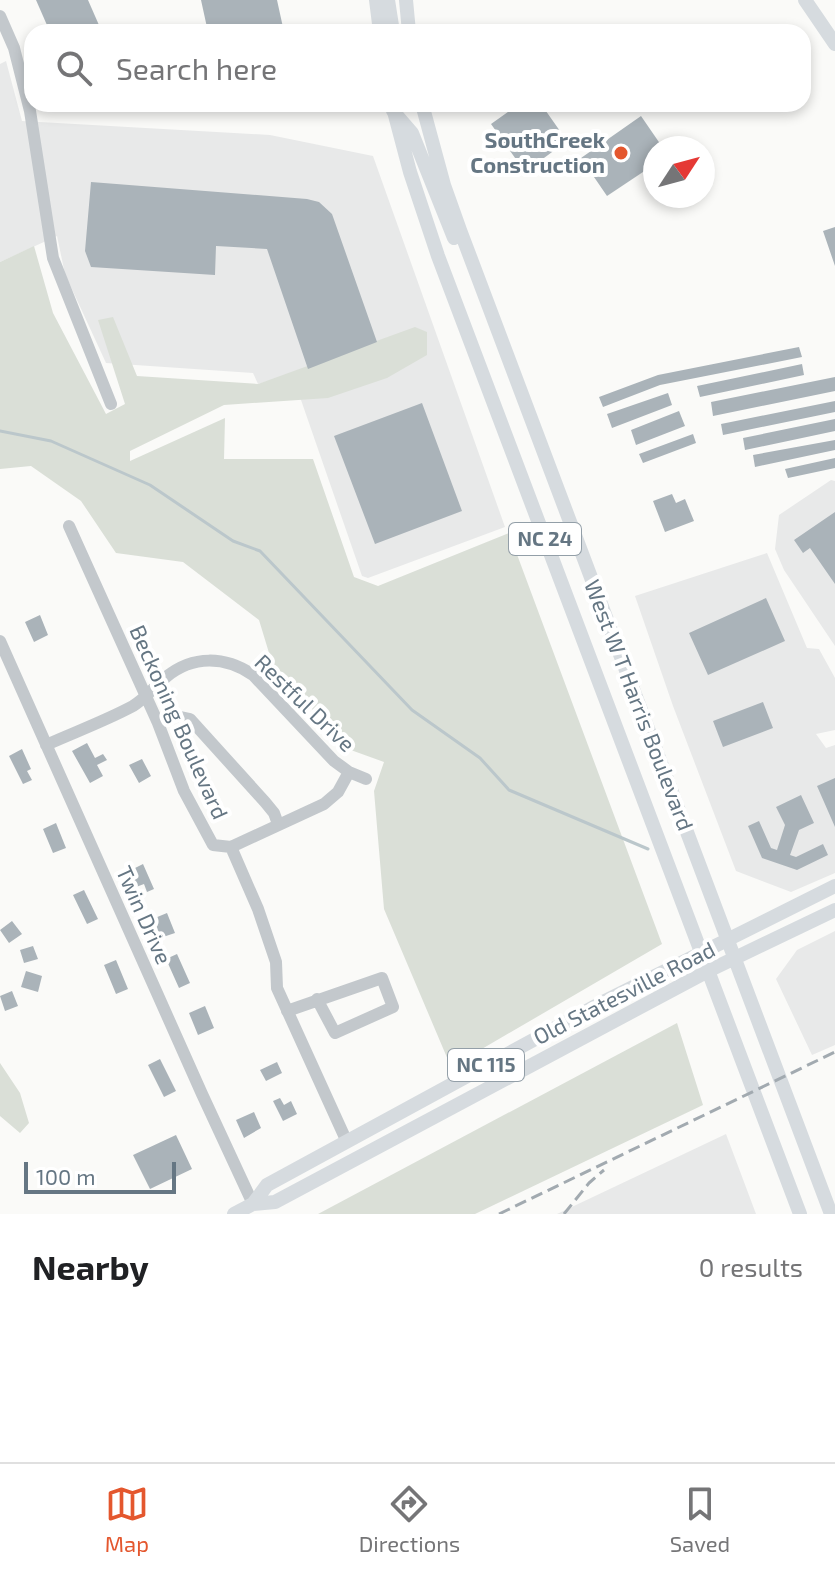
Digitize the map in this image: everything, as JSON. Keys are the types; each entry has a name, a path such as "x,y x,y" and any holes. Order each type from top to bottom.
{"main road":[{"path":"376,0 379,24"},
{"path":"388,0 392,24"},
{"path":"406,0 408,24"},
{"path":"805,0 835,44"},
{"name":"West W T Harris Boulevard","path":"393,112 438,256 800,1214"},
{"path":"395,112 412,133 452,235 487,303"},
{"name":"West W T Harris Boulevard","path":"424,112 444,185 487,303 831,1214"},
{"name":"Old Statesville Road","path":"253,1204 267,1185 605,1001 835,886"},
{"name":"Old Statesville Road","path":"234,1214 253,1204 275,1202 708,971 835,910"}],"street":[{"path":"0,16 14,48 24,87"},
{"path":"30,112 53,258 111,404"},
{"name":"Beckoning Boulevard","path":"69,526 158,723 184,791 213,845 231,847 258,909 276,962 277,988 347,1142"},
{"name":"Twin Drive","path":"0,641 6,669 46,745 253,1204"},
{"name":"Restful Drive","path":"46,745 133,706 184,665 208,660 231,663 253,675 334,761 366,779"},
{"path":"158,723 176,716 190,719 265,802 278,824"},
{"path":"231,847 324,804 338,792 349,772"},
{"path":"287,1011 317,999 382,978 393,1007 335,1033 317,999"}],"shaded area":[{"path":"6,61 22,121 270,135 373,156 505,527 368,578 362,576 292,374 258,384 253,373 106,363 65,274 57,236 0,262 0,64"},
{"path":"34,246 53,313 106,414 125,404 98,320 113,317 137,376 258,384 415,327 427,332 427,355 387,378 328,398 224,405 130,451 130,461 225,418 224,459 313,459 354,577 378,586 509,533 662,944 451,1067 384,909 374,791 384,762 348,749 273,666 259,620 183,562 116,553 81,501 31,466 0,469 0,262"},
{"path":"831,480 835,481 835,646 784,570 775,549 779,515"},
{"path":"767,553 807,648 819,649 835,678 835,730 816,734 826,748 835,745 835,873 791,892 736,871 635,596"},
{"path":"835,931 835,1045 812,1055 776,979 797,950"},
{"path":"677,1023 703,1105 475,1214 318,1214"},
{"path":"0,1063 20,1093 29,1123 20,1133 0,1116"},
{"path":"726,1134 756,1214 557,1214"}],"building":[{"path":"36,0 88,0 98,24 46,24"},
{"path":"201,0 277,0 282,24 206,24"},
{"name":"SouthCreek Construction","path":"508,112 547,112 567,141 525,172 491,124"},
{"name":"SouthCreek Construction","path":"641,116 655,136 643,136 643,172 607,196 581,158"},
{"path":"91,182 319,202 332,214 377,342 308,369 267,249 216,246 215,275 91,267 85,251"},
{"path":"835,227 835,266 823,231"},
{"path":"799,347 802,357 660,385 603,407 599,397 658,375"},
{"path":"802,364 804,375 700,397 697,386"},
{"path":"835,377 835,391 713,416 711,402"},
{"path":"668,393 672,405 612,428 607,414"},
{"path":"835,401 835,412 723,435 721,424"},
{"path":"422,403 462,511 375,544 334,436"},
{"path":"679,411 685,426 636,445 631,430"},
{"path":"835,419 835,431 745,450 743,438"},
{"path":"693,434 696,443 643,463 639,454"},
{"path":"835,440 835,450 755,467 753,455"},
{"path":"835,458 835,468 788,478 785,469"},
{"path":"672,494 676,503 685,499 694,521 665,532 653,501"},
{"path":"835,512 835,584 810,548 803,553 794,540"},
{"path":"766,598 785,641 708,675 689,633"},
{"path":"40,615 48,635 34,642 25,622"},
{"path":"763,702 773,728 723,747 713,721"},
{"path":"87,743 95,758 103,754 107,760 97,765 103,776 90,783 72,751"},
{"path":"22,749 31,769 27,771 32,780 23,784 9,756"},
{"path":"142,759 151,776 139,783 129,765"},
{"path":"835,778 835,827 817,786"},
{"path":"801,795 814,823 799,830 790,855 796,857 823,844 828,855 797,870 762,858 748,826 759,821 771,848 777,850 785,825 776,807"},
{"path":"56,823 66,848 53,853 43,829"},
{"path":"143,864 154,889 147,892 144,884 136,887 129,871"},
{"path":"84,890 98,919 87,924 73,895"},
{"path":"167,913 175,933 163,937 161,933 156,935 150,920"},
{"path":"12,921 22,934 9,943 0,930"},
{"path":"33,946 38,959 24,963 20,950"},
{"path":"177,954 190,983 179,988 166,959"},
{"path":"116,960 128,989 116,994 104,965"},
{"path":"26,971 42,976 38,992 21,987"},
{"path":"12,991 18,1006 5,1011 0,996"},
{"path":"205,1006 214,1028 198,1035 189,1013"},
{"path":"160,1059 176,1091 164,1097 148,1065"},
{"path":"277,1062 282,1073 266,1081 260,1070"},
{"path":"280,1098 284,1105 291,1101 297,1114 283,1121 273,1101"},
{"path":"254,1112 261,1128 244,1138 236,1120"},
{"path":"176,1135 192,1169 150,1189 133,1155"}],"waterway":[{"path":"0,431 51,441 150,485 233,541 260,551 412,710 480,758 509,790 648,849"}],"railway":[{"path":"499,1214 835,1052"},
{"path":"564,1214 604,1170"}],"place":[{"name":"SouthCreek Construction","path":"621,153"}]}
